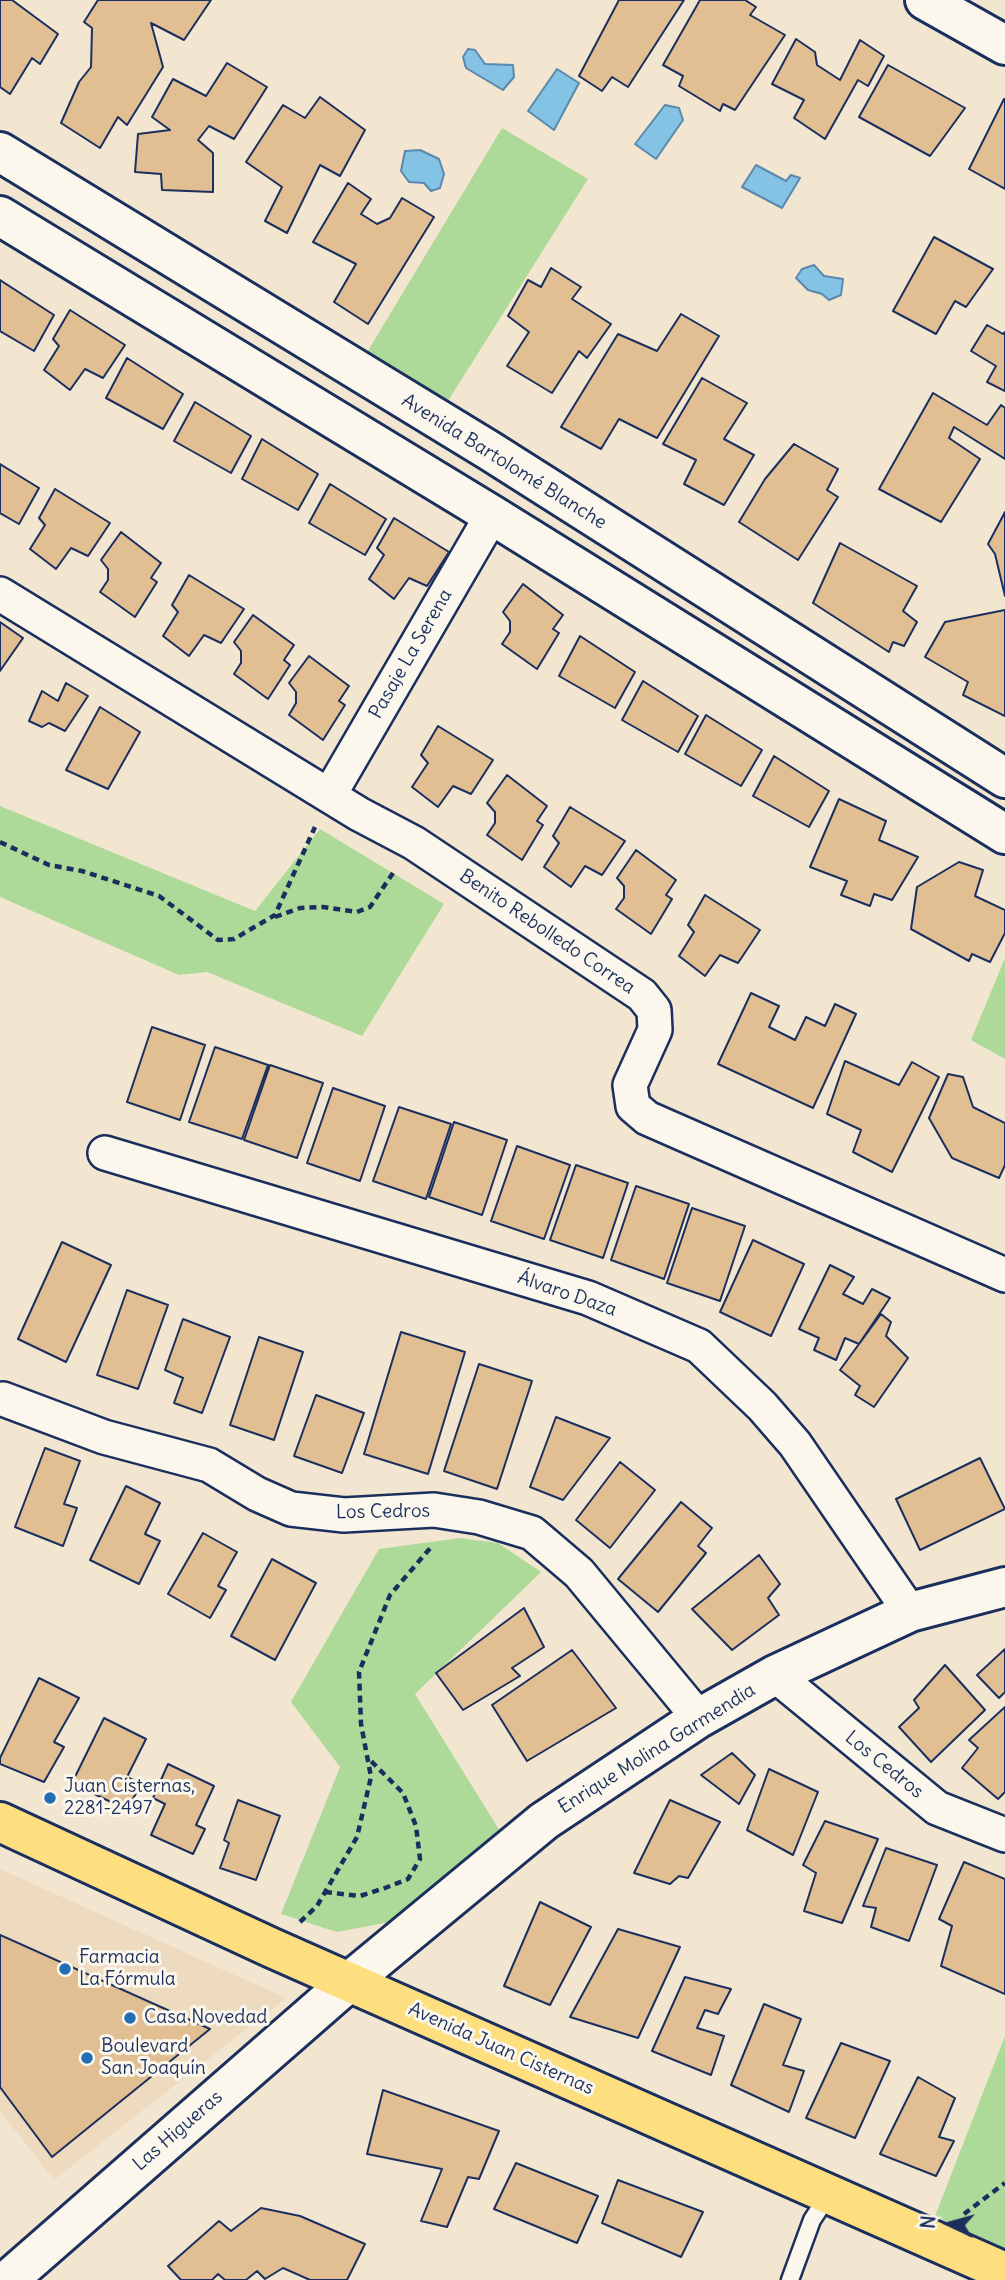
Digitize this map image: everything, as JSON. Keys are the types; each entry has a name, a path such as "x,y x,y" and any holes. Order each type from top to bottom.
{"main road":[{"name":"Avenida Juan Cisternas","path":"0,1822 272,1948 1005,2272"}],"street":[{"path":"925,0 1005,45"},
{"name":"Avenida Bartolomé Blanche","path":"0,152 490,451 1005,778"},
{"path":"0,216 492,515 1005,834"},
{"name":"Pasaje La Serena","path":"330,794 492,515"},
{"name":"Benito Rebolledo Correa","path":"0,594 359,814 414,843 642,995 654,1010 655,1030 630,1085 633,1106 647,1118 1005,1275"},
{"name":"Álvaro Daza","path":"105,1153 587,1298 699,1346 762,1406 795,1444 910,1612"},
{"name":"Los Cedros","path":"3,1399 104,1437 209,1465 257,1494 291,1509 344,1515 434,1510 480,1517 532,1533 579,1573 699,1718"},
{"name":"Enrique Molina Garmendia","path":"349,1982 544,1821 699,1718 775,1675 910,1612 1005,1587"},
{"name":"Los Cedros","path":"775,1675 937,1808 1005,1835"},
{"name":"Las Higueras","path":"8,2280 349,1982"}],"lane":[{"path":"790,2280 812,2220 829,2194"}],"path":[{"path":"271,918 275,915 330,794"},
{"path":"0,842 49,865 82,870 159,896 218,940 234,939 271,918 300,908 323,907 357,912 370,907 414,843"},
{"path":"272,1948 317,1906 357,1837 371,1777 361,1724 359,1672 390,1595 430,1546 480,1517"},
{"path":"325,1892 360,1895 385,1888 408,1880 420,1859 416,1826 403,1793 367,1758"},
{"path":"930,2239 1005,2183"}],"shaded area":[{"path":"0,1869 286,1998 54,2180 0,2111"}],"green space":[{"path":"502,128 588,179 446,404 366,354"},
{"path":"0,806 255,911 320,829 444,904 362,1036 207,972 179,975 0,897"},
{"path":"1005,958 1005,1059 971,1040"},
{"path":"460,1538 498,1543 541,1572 415,1694 500,1831 396,1921 337,1932 281,1914 340,1767 291,1702 379,1549"},
{"path":"1005,2036 1005,2250 935,2216"}],"water":[{"path":"468,49 475,50 485,64 513,65 514,77 503,90 466,68 463,57"},
{"path":"557,69 579,83 554,130 528,111"},
{"path":"665,105 679,108 683,120 656,159 635,144"},
{"path":"420,150 439,159 444,174 440,188 431,191 424,183 409,182 401,171 405,151"},
{"path":"756,165 786,181 791,175 800,178 782,208 742,187"},
{"path":"814,265 824,276 843,279 841,295 829,300 822,294 808,290 796,278 802,269"}],"building":[{"path":"0,0 12,0 58,34 40,64 32,58 10,94 0,87"},
{"path":"98,0 211,0 184,40 151,23 163,67 127,125 118,117 100,148 61,123 79,82 91,67 92,28 84,22"},
{"path":"619,0 684,0 628,87 612,77 602,91 579,76"},
{"path":"700,0 745,0 756,7 750,15 785,35 735,110 723,104 720,111 679,86 683,76 663,65"},
{"path":"796,39 815,52 817,65 840,80 860,40 884,56 868,86 858,80 825,139 794,118 804,100 772,84"},
{"path":"227,63 267,87 234,139 209,126 198,140 213,153 213,192 162,190 161,174 135,172 138,134 170,130 152,117 173,79 206,96"},
{"path":"888,65 965,108 930,156 859,117"},
{"path":"320,97 365,130 340,176 320,165 287,233 265,221 282,187 246,162 283,105 305,118"},
{"path":"1005,100 1005,189 969,169"},
{"path":"348,183 371,199 361,214 377,224 390,218 402,198 434,217 368,324 334,302 356,264 313,242"},
{"path":"934,237 993,269 966,307 955,301 936,334 893,311"},
{"path":"551,268 581,287 572,299 611,324 587,358 579,351 552,393 507,366 529,332 508,316 528,280 541,287"},
{"path":"0,280 54,315 34,351 0,331"},
{"path":"70,310 125,345 103,378 85,369 70,390 44,370 59,346 53,339"},
{"path":"681,314 719,336 657,438 619,419 601,449 561,427 618,334 657,351"},
{"path":"987,325 1003,334 1005,332 1005,391 987,382 996,366 971,351"},
{"path":"127,358 183,394 163,429 106,398"},
{"path":"702,378 747,403 724,439 754,455 724,505 684,484 696,460 663,444"},
{"path":"933,393 987,425 1001,405 1005,408 1005,459 954,427 949,438 980,459 941,522 879,489"},
{"path":"195,402 251,436 231,473 174,441"},
{"path":"262,439 318,474 298,510 242,479"},
{"path":"794,444 838,469 827,490 838,497 798,560 739,522 765,479"},
{"path":"0,464 39,488 19,524 0,513"},
{"path":"330,484 386,519 365,555 309,523"},
{"path":"55,489 110,523 88,556 71,548 56,569 30,549 45,525 39,518"},
{"path":"1005,512 1005,596 995,554 988,544"},
{"path":"394,518 449,552 427,586 409,578 394,599 369,579 384,555 377,548"},
{"path":"121,532 161,563 151,578 157,582 135,617 100,592 108,580 108,569 101,560"},
{"path":"840,543 917,586 903,611 917,622 904,646 893,642 889,652 813,603"},
{"path":"189,575 244,609 221,643 204,635 189,656 163,636 178,612 172,605"},
{"path":"523,584 563,615 553,629 559,633 537,669 502,644 510,632 510,621 503,612"},
{"path":"1005,610 1005,716 963,695 968,682 925,657 945,622"},
{"path":"253,615 294,645 284,660 290,665 268,699 234,674 241,663 241,651 234,642"},
{"path":"0,622 23,638 0,671"},
{"path":"580,636 635,672 615,708 559,676"},
{"path":"309,656 349,686 339,701 345,705 323,740 289,715 296,703 296,692 289,683"},
{"path":"643,681 698,716 678,752 622,720"},
{"path":"66,683 88,696 65,731 49,723 42,727 29,721 42,691 58,701"},
{"path":"100,707 140,732 108,789 66,770"},
{"path":"706,715 762,750 741,786 685,754"},
{"path":"438,726 493,760 471,794 453,786 438,807 412,787 428,763 421,755"},
{"path":"774,756 829,791 809,827 753,796"},
{"path":"507,775 547,806 537,821 543,825 522,860 487,835 495,823 495,812 487,803"},
{"path":"839,799 886,821 879,840 918,857 892,900 874,894 870,906 841,895 847,881 810,867"},
{"path":"570,807 625,841 602,875 585,866 571,887 544,867 559,843 553,836"},
{"path":"636,850 676,880 666,895 672,899 651,934 616,909 624,898 624,886 617,878"},
{"path":"959,862 983,870 975,896 1005,910 1005,933 990,962 972,954 969,961 911,929 917,887"},
{"path":"705,895 760,930 738,963 720,955 705,976 679,956 694,932 688,925"},
{"path":"751,993 779,1006 769,1027 795,1040 806,1017 825,1026 835,1004 856,1014 813,1108 718,1064"},
{"path":"152,1027 205,1045 180,1120 127,1102"},
{"path":"215,1047 268,1065 242,1139 189,1122"},
{"path":"845,1061 899,1085 912,1062 939,1077 892,1172 853,1152 861,1130 827,1114"},
{"path":"270,1065 323,1083 297,1158 244,1140"},
{"path":"948,1074 963,1077 973,1107 1005,1123 1005,1165 999,1178 952,1158 929,1118"},
{"path":"333,1088 385,1106 360,1181 307,1163"},
{"path":"399,1107 451,1124 426,1199 373,1181"},
{"path":"454,1122 507,1140 482,1215 429,1197"},
{"path":"517,1146 570,1165 544,1239 491,1221"},
{"path":"576,1165 628,1183 603,1258 550,1240"},
{"path":"636,1186 689,1204 664,1279 611,1260"},
{"path":"692,1208 745,1226 720,1301 667,1283"},
{"path":"753,1240 804,1264 771,1336 720,1312"},
{"path":"62,1242 111,1265 66,1362 18,1339"},
{"path":"830,1265 854,1277 843,1294 863,1304 872,1289 890,1298 859,1344 845,1338 836,1360 814,1350 819,1338 799,1329"},
{"path":"127,1290 168,1305 138,1389 97,1375"},
{"path":"881,1314 891,1322 886,1336 908,1358 874,1407 855,1395 860,1386 840,1370"},
{"path":"183,1319 230,1337 202,1413 174,1403 183,1378 165,1370"},
{"path":"401,1332 465,1352 428,1474 364,1454"},
{"path":"259,1337 303,1352 274,1440 230,1425"},
{"path":"479,1364 532,1381 497,1489 444,1471"},
{"path":"316,1395 364,1413 342,1473 294,1456"},
{"path":"556,1417 610,1438 563,1500 530,1487"},
{"path":"45,1448 80,1461 64,1504 77,1508 63,1546 15,1527"},
{"path":"980,1458 1005,1509 920,1550 896,1499"},
{"path":"620,1462 655,1490 610,1548 576,1520"},
{"path":"126,1486 160,1503 145,1534 160,1541 139,1584 90,1560"},
{"path":"681,1502 712,1528 698,1546 706,1553 658,1612 618,1579"},
{"path":"203,1533 237,1552 218,1586 226,1590 210,1618 168,1594"},
{"path":"759,1555 780,1584 768,1598 779,1615 732,1650 692,1609"},
{"path":"272,1559 316,1583 275,1660 231,1636"},
{"path":"524,1608 544,1647 512,1668 520,1676 463,1710 436,1673"},
{"path":"1005,1649 1005,1692 999,1698 977,1675"},
{"path":"572,1650 616,1708 527,1761 492,1705"},
{"path":"945,1665 985,1710 931,1762 899,1727 919,1708 914,1700"},
{"path":"39,1678 79,1698 54,1742 64,1747 44,1782 0,1764 0,1758"},
{"path":"1005,1707 1005,1792 998,1799 962,1768 978,1748 969,1740"},
{"path":"104,1718 146,1739 127,1777 141,1784 127,1810 72,1783"},
{"path":"732,1753 755,1775 739,1804 701,1775"},
{"path":"168,1764 214,1786 196,1825 205,1829 193,1854 151,1835 165,1804 153,1798"},
{"path":"769,1769 818,1792 793,1855 747,1830"},
{"path":"238,1800 280,1816 256,1880 220,1868 229,1843 224,1840"},
{"path":"670,1800 720,1822 688,1878 679,1876 670,1884 634,1873"},
{"path":"825,1821 878,1839 842,1923 804,1911 816,1873 803,1865"},
{"path":"886,1848 937,1865 909,1941 871,1927 876,1908 863,1906"},
{"path":"964,1862 1005,1879 1005,1994 941,1966 952,1926 939,1919"},
{"path":"540,1902 591,1927 550,2005 504,1986"},
{"path":"618,1929 680,1947 638,2038 570,2017"},
{"name":"Boulevard San Joaquín","path":"0,1935 210,2029 52,2157 0,2087"},
{"path":"685,1977 731,1989 718,2014 705,2010 697,2028 724,2036 711,2075 652,2051"},
{"path":"764,2004 801,2019 783,2065 804,2071 789,2112 731,2085"},
{"path":"841,2043 890,2061 855,2138 806,2118"},
{"path":"918,2077 955,2098 939,2137 954,2141 936,2176 880,2154"},
{"path":"383,2090 499,2131 479,2179 468,2177 447,2227 421,2221 442,2169 367,2154"},
{"path":"516,2163 598,2196 577,2243 494,2209"},
{"path":"618,2180 703,2212 681,2257 602,2223"},
{"path":"261,2208 300,2216 365,2244 347,2280 310,2280 283,2268 265,2279 257,2271 246,2280 225,2280 218,2274 212,2280 181,2280 168,2266 219,2221 231,2231"}],"place":[{"name":"Juan Cisternas, 2281-2497","path":"50,1798"},
{"name":"Farmacia La Fórmula","path":"65,1969"},
{"name":"Casa Novedad","path":"130,2018"},
{"name":"Boulevard San Joaquín","path":"87,2058"}]}
